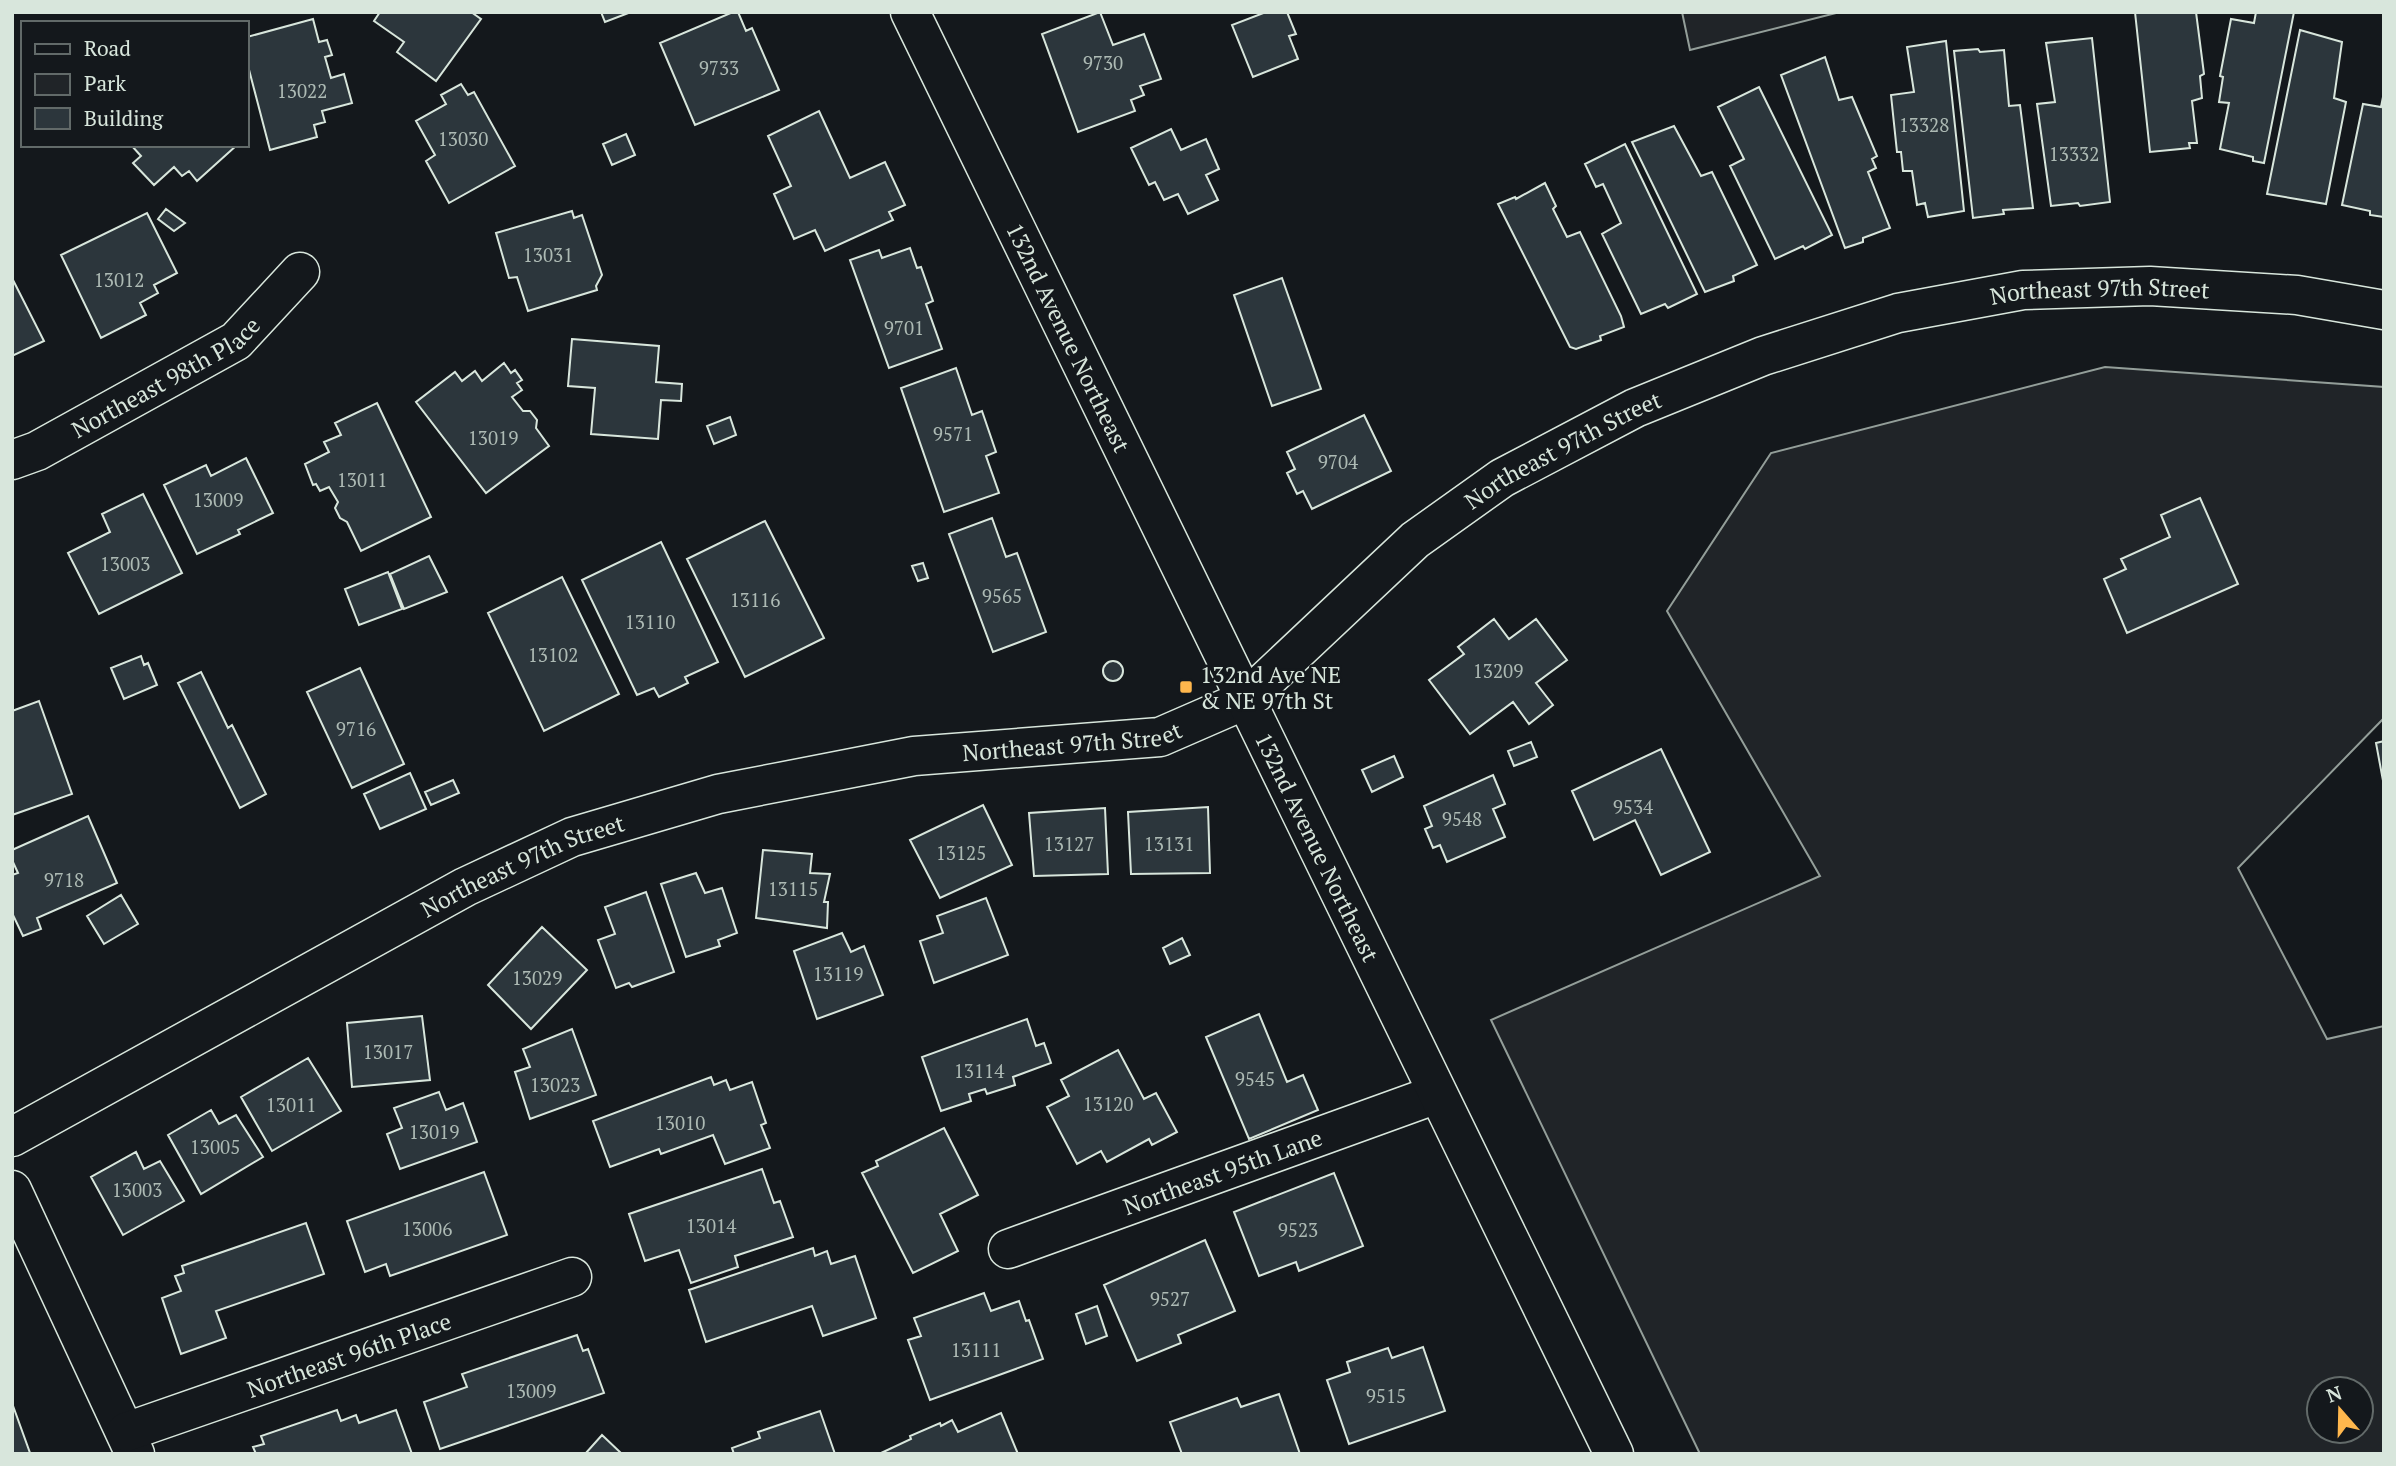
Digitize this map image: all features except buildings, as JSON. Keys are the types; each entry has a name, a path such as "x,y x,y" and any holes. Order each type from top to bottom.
{"street":[{"name":"132nd Avenue Northeast","path":"910,12 1614,1454"},
{"name":"Northeast 98th Place","path":"12,460 37,450 236,341 300,272"},
{"name":"Northeast 97th Street","path":"12,1137 465,887 572,837 718,794 914,756 1160,737 1245,700 1415,540 1502,478 1635,408 1763,356 1898,313 2024,290 2150,286 2297,295 2384,310"},
{"name":"Northeast 95th Lane","path":"1008,1249 1437,1094"},
{"path":"12,1190 130,1443"},
{"name":"Northeast 96th Place","path":"130,1443 572,1277"}],"green space":[{"path":"1682,12 1840,12 1690,50"},
{"path":"2105,367 2384,387 2384,718 2238,868 2327,1039 2384,1026 2384,1454 1700,1454 1491,1020 1820,876 1667,611 1771,453"}],"place":[{"name":"132nd Ave NE & NE 97th St","path":"1186,687"}]}
